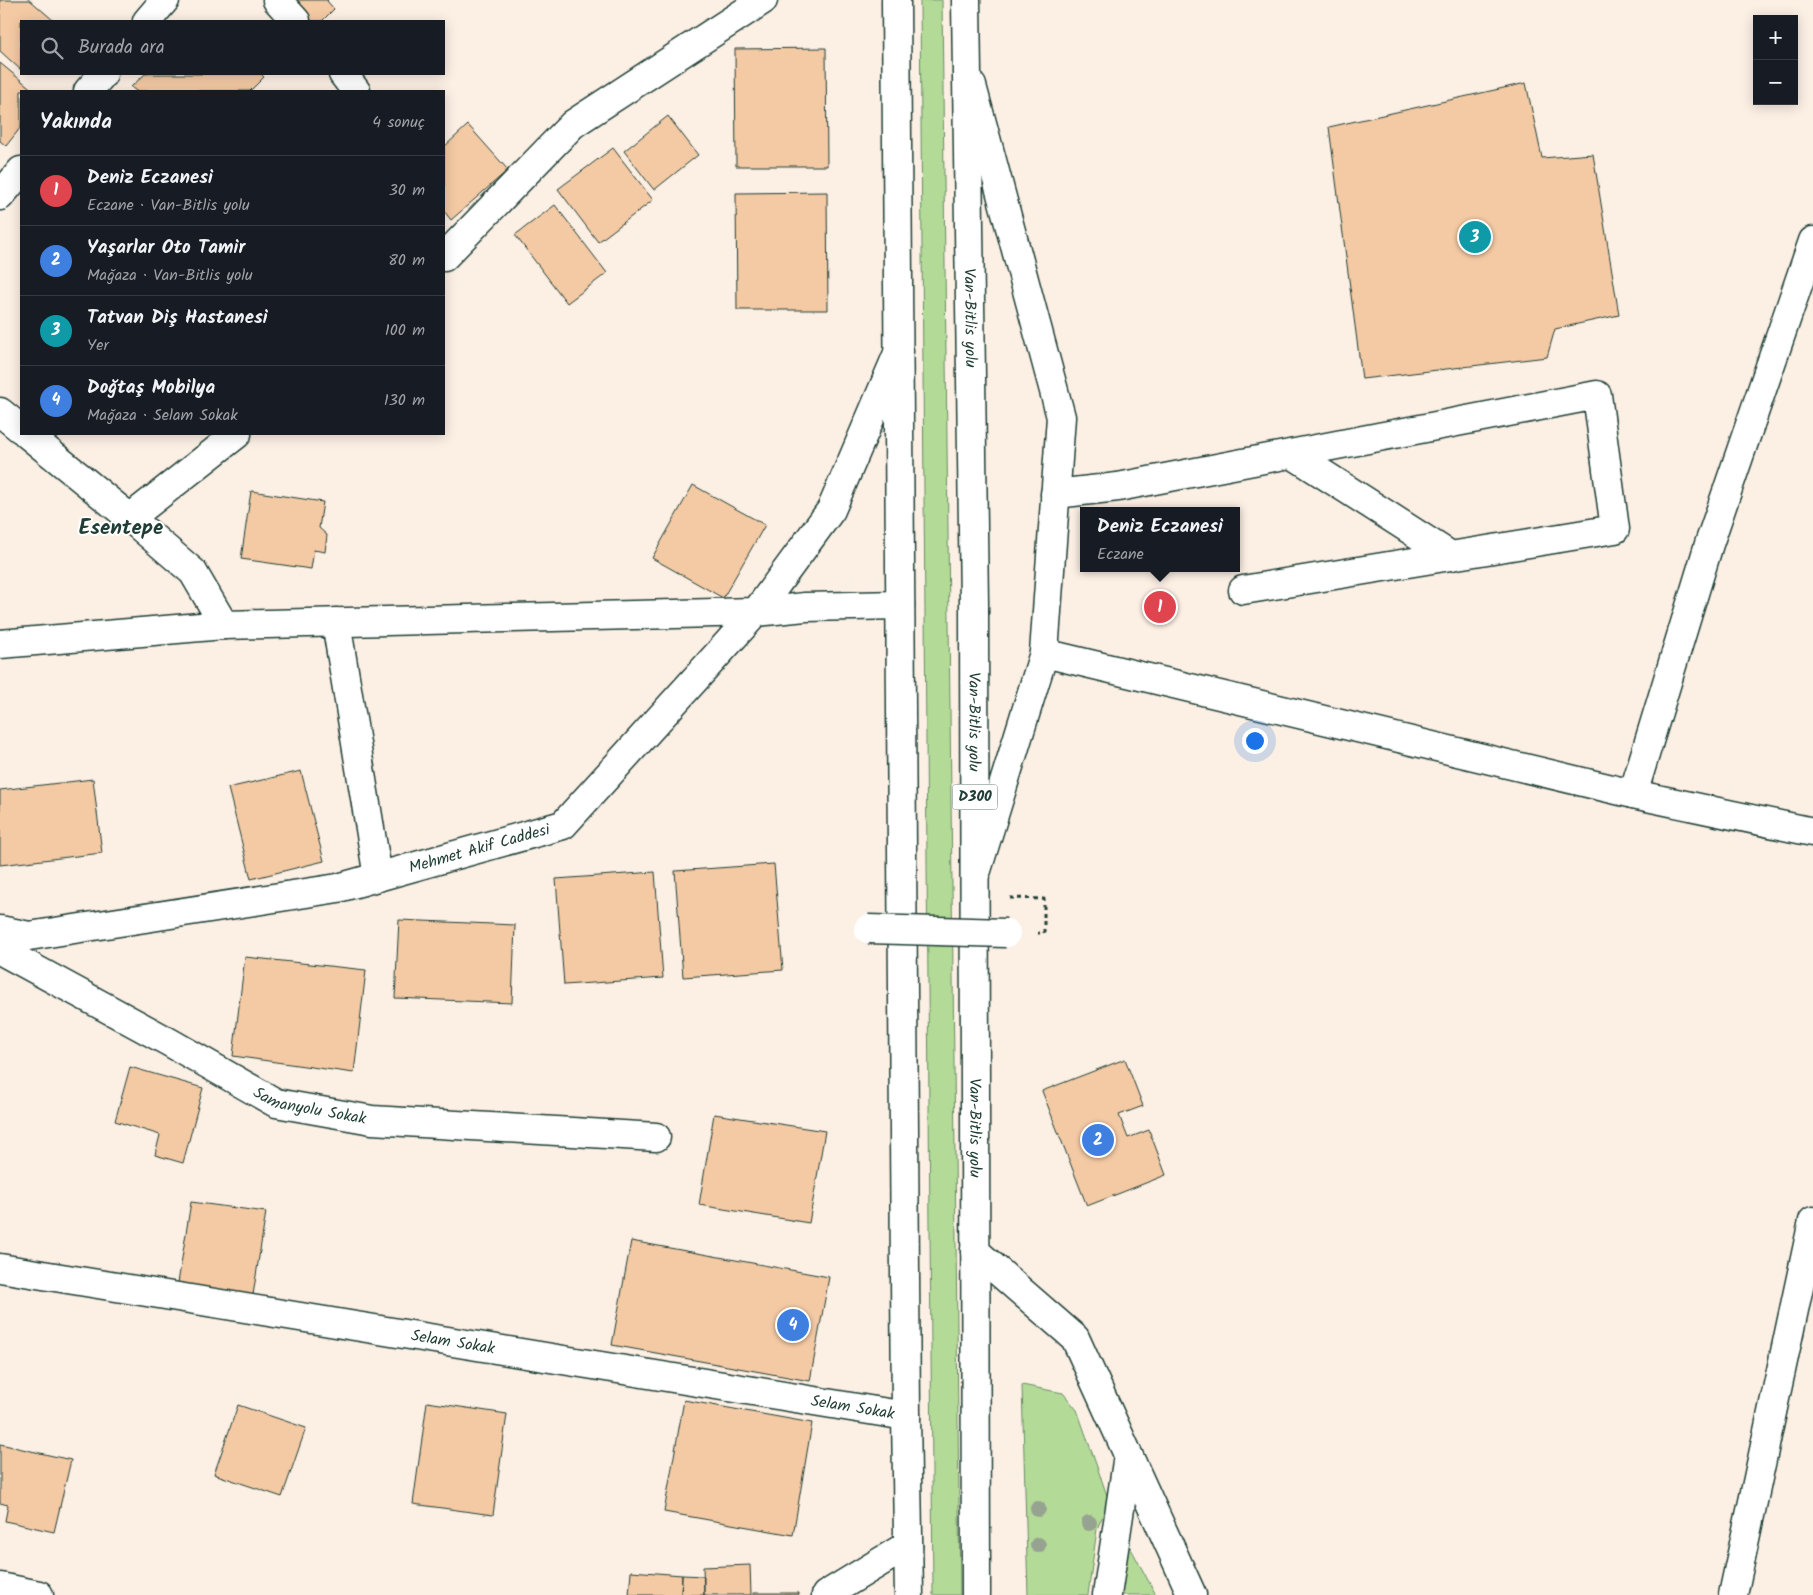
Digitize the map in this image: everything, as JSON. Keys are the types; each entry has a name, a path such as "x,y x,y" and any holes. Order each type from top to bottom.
{"main road":[{"path":"148,20 165,0"},
{"path":"277,0 295,20"},
{"path":"446,247 574,124 763,0"},
{"path":"896,0 906,1416 909,1595"},
{"name":"Van-Bitlis yolu","path":"966,0 974,604 976,1595"},
{"path":"967,67 1061,417 1044,653 975,878"},
{"path":"89,90 102,75"},
{"path":"344,75 355,90"},
{"path":"0,196 20,172"},
{"path":"1633,794 1709,544 1813,240"},
{"name":"Mehmet Akif Caddesi","path":"0,930 30,936 338,888 563,825 756,612 831,510 899,351"},
{"path":"1056,494 1118,487 1597,395 1615,529 1243,590"},
{"path":"0,412 20,428"},
{"path":"28,435 193,572 224,625"},
{"path":"130,518 236,435"},
{"path":"1292,454 1451,556"},
{"path":"0,644 224,625 756,612 805,607 900,605"},
{"path":"336,622 378,877"},
{"path":"1044,653 1633,794 1813,832"},
{"path":"868,929 1006,934"},
{"name":"Samanyolu Sokak","path":"0,950 276,1102 372,1120 656,1136"},
{"path":"1733,1595 1813,1222"},
{"path":"975,1251 1075,1338 1192,1595"},
{"name":"Selam Sokak","path":"0,1268 906,1416"},
{"path":"1107,1595 1128,1455"},
{"path":"826,1595 908,1546"},
{"path":"0,1588 39,1595"}],"green space":[{"path":"920,0 942,0 960,1595 933,1595"},
{"path":"1022,1385 1063,1393 1077,1410 1109,1501 1097,1529 1088,1595 1028,1595"},
{"path":"1129,1545 1156,1595 1121,1595"}],"building":[{"path":"0,0 30,0 53,20 20,20 20,69 0,51"},
{"path":"288,0 328,0 334,9 323,20 309,20"},
{"path":"826,48 827,166 736,166 735,49"},
{"path":"0,63 33,90 20,90 20,128 6,146 0,141"},
{"path":"144,75 262,75 264,77 251,90 135,90 131,87"},
{"path":"1526,83 1542,158 1593,154 1619,315 1555,329 1547,357 1362,379 1329,127"},
{"path":"668,116 698,155 654,190 624,151"},
{"path":"468,125 508,170 451,220 445,212 445,146"},
{"path":"613,148 653,200 598,242 558,189"},
{"path":"827,192 828,310 737,310 736,193"},
{"path":"555,205 607,273 567,303 515,235"},
{"path":"693,485 765,525 723,598 652,558"},
{"path":"251,491 323,502 319,528 327,535 325,552 314,550 311,569 241,559"},
{"path":"301,771 324,861 251,879 228,788"},
{"path":"93,779 102,853 0,865 0,790"},
{"path":"774,864 783,970 683,977 675,871"},
{"path":"655,872 663,978 564,985 556,879"},
{"path":"399,920 515,925 512,1003 395,998"},
{"path":"245,957 366,970 354,1073 233,1056"},
{"path":"1125,1059 1143,1106 1119,1115 1128,1138 1149,1130 1166,1175 1087,1206 1042,1091"},
{"path":"130,1067 203,1088 183,1163 155,1155 160,1135 115,1121"},
{"path":"714,1114 825,1131 809,1223 699,1205"},
{"path":"191,1202 266,1212 253,1295 178,1283"},
{"path":"631,1241 829,1277 810,1381 612,1345"},
{"path":"684,1400 812,1423 793,1535 664,1512"},
{"path":"427,1402 507,1414 493,1515 413,1504"},
{"path":"238,1405 306,1428 282,1497 214,1474"},
{"path":"0,1444 71,1460 54,1532 5,1521 8,1505 0,1503"},
{"path":"750,1565 751,1595 704,1595 703,1567"},
{"path":"631,1571 682,1575 681,1595 629,1595"},
{"path":"682,1575 704,1576 704,1595 681,1595"},
{"path":"753,1593 799,1593 799,1595 753,1595"}],"place":[{"name":"Tatvan Diş Hastanesi","path":"1475,237"},
{"name":"Deniz Eczanesi","path":"1160,607"},
{"name":"Yaşarlar Oto Tamir","path":"1098,1140"},
{"name":"Doğtaş Mobilya","path":"793,1325"}],"district":[{"name":"Esentepe","path":"121,528"}]}
